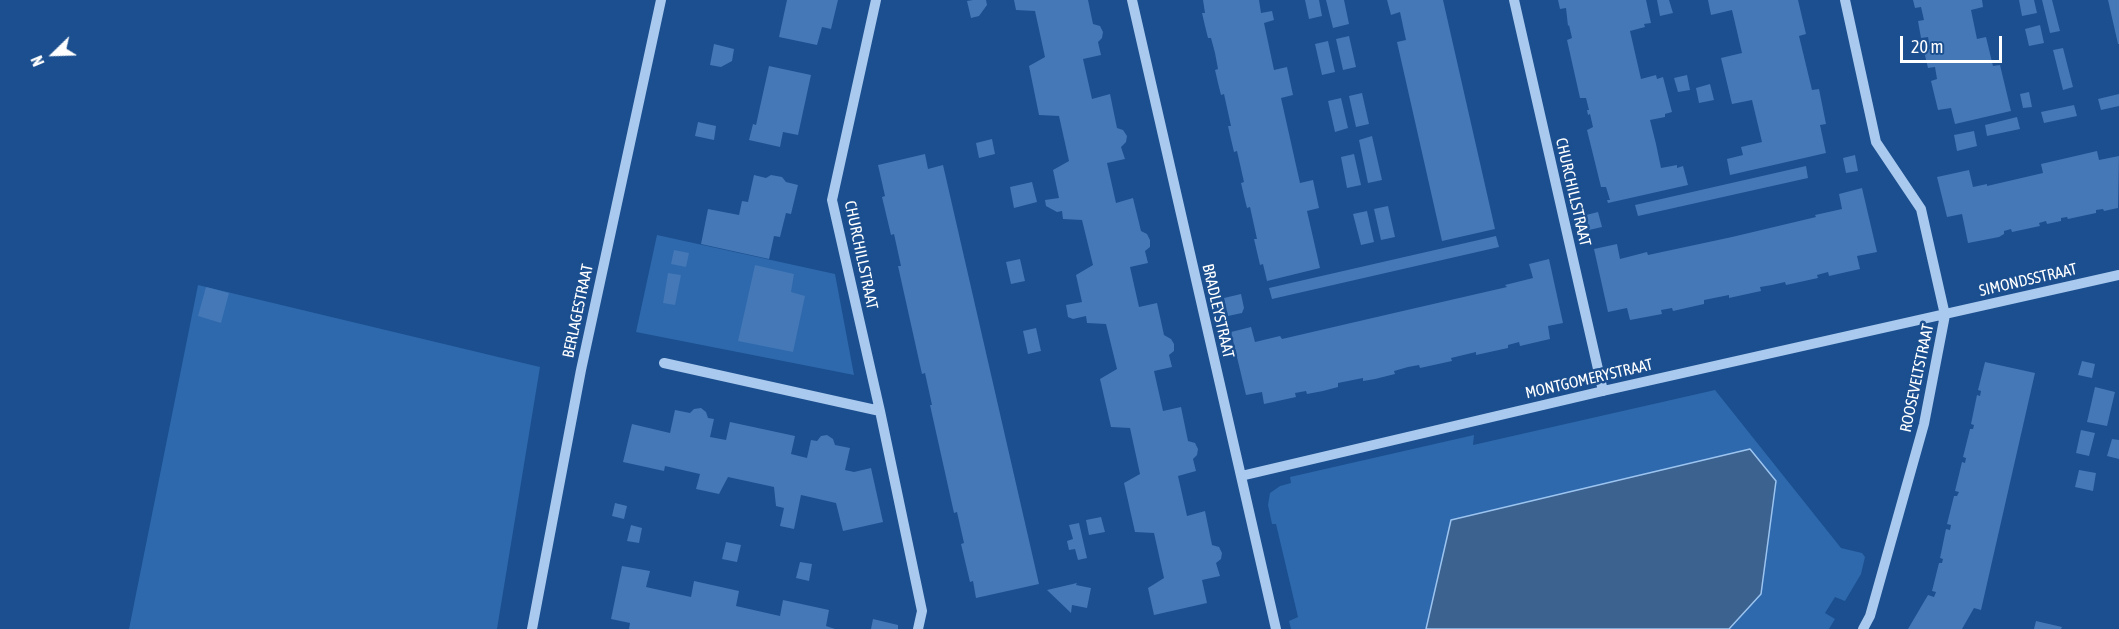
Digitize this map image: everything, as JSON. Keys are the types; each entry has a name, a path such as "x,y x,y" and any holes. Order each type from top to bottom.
{"street":[{"name":"BERLAGESTRAAT","path":"532,629 581,370 661,0"},
{"name":"CHURCHILLSTRAAT","path":"876,0 832,200 922,611 918,629"},
{"name":"BRADLEYSTRAAT","path":"1132,0 1276,629"},
{"name":"CHURCHILLSTRAAT","path":"1514,0 1604,391"},
{"name":"ROOSEVELTSTRAAT","path":"1845,0 1876,142 1921,209 1945,315 1924,424 1870,615 1863,629"},
{"name":"SIMONDSSTRAAT","path":"1945,315 2119,275"},
{"name":"MONTGOMERYSTRAAT","path":"1241,476 1604,391 1945,315"},
{"path":"664,363 880,411"}],"shaded area":[{"path":"657,235 835,274 854,375 636,332"},
{"path":"198,285 540,367 497,629 129,629"},
{"path":"1715,390 1841,548 1862,553 1865,557 1861,574 1845,601 1835,597 1825,613 1835,619 1829,629 1729,629 1734,624 1452,520 1426,629 1291,629 1289,621 1298,617 1276,524 1272,524 1268,505 1270,493 1280,486 1291,483 1290,477 1474,435 1473,445"},
{"path":"1750,449 1776,481 1761,594 1729,629 1426,629 1451,520"}],"building":[{"path":"787,0 838,0 831,29 822,27 817,45 779,37"},
{"path":"986,0 987,5 979,16 971,18 967,1"},
{"path":"1014,0 1088,0 1093,24 1100,26 1103,32 1098,42 1101,55 1083,59 1092,99 1110,94 1117,128 1123,130 1127,136 1126,142 1121,147 1125,159 1107,163 1116,203 1133,198 1141,231 1147,234 1150,240 1150,247 1145,251 1148,263 1130,267 1139,307 1157,303 1164,335 1174,344 1174,351 1169,355 1172,367 1154,371 1163,411 1181,407 1188,441 1195,443 1198,449 1193,459 1196,471 1178,476 1187,516 1205,511 1212,545 1219,547 1222,553 1221,559 1216,563 1220,576 1202,580 1207,603 1154,615 1148,588 1164,578 1154,533 1135,532 1124,483 1140,474 1130,428 1111,427 1100,379 1117,369 1106,324 1087,323 1086,316 1073,319 1068,317 1066,305 1082,302 1076,275 1093,265 1082,220 1063,219 1062,211 1057,212 1046,206 1045,200 1059,198 1053,170 1069,161 1059,116 1039,115 1029,66 1045,57 1035,11 1016,10"},
{"path":"1203,0 1259,0 1261,13 1272,11 1274,20 1264,23 1274,70 1287,67 1293,95 1281,98 1300,183 1313,180 1319,208 1307,211 1320,268 1267,281 1263,264 1260,265 1250,207 1247,208 1237,151 1234,152 1228,126 1231,126 1224,94 1221,95 1215,70 1218,69 1215,53 1211,38 1208,38 1202,13 1205,13"},
{"path":"1305,0 1319,0 1322,16 1309,19"},
{"path":"1326,0 1344,0 1349,24 1333,28"},
{"path":"1387,0 1443,0 1495,229 1442,241 1397,42 1406,40 1400,12 1391,15"},
{"path":"1558,0 1646,0 1651,23 1630,31 1641,79 1656,75 1657,79 1663,77 1672,112 1665,114 1665,117 1650,120 1661,168 1683,166 1688,185 1608,203 1607,200 1610,200 1606,187 1601,187 1587,130 1593,127 1590,114 1588,115 1586,98 1580,98 1567,40 1572,38 1566,8 1560,9"},
{"path":"1657,0 1669,0 1673,13 1660,16"},
{"path":"1708,0 1798,0 1806,34 1799,36 1812,90 1819,89 1826,124 1820,125 1826,153 1730,175 1727,159 1743,155 1741,147 1762,142 1752,100 1732,104 1721,58 1742,53 1732,10 1711,15"},
{"path":"1913,0 1982,0 1983,7 1971,10 1977,39 1986,37 1993,66 2000,65 2011,111 1955,124 1951,108 1938,110 1931,81 1937,79 1935,67 1928,68 1924,51 1930,49 1928,37 1921,38 1918,21 1924,20 1921,7 1915,8"},
{"path":"2019,0 2034,0 2037,13 2022,16"},
{"path":"2042,0 2052,0 2060,31 2050,33"},
{"path":"2108,0 2119,0 2119,44 2118,44"},
{"path":"2040,25 2044,43 2029,46 2025,29"},
{"path":"1349,36 1356,67 1343,70 1336,39"},
{"path":"1328,41 1335,72 1322,75 1315,44"},
{"path":"714,44 734,49 732,61 721,67 710,65"},
{"path":"2063,48 2073,87 2063,90 2053,50"},
{"path":"769,66 811,75 798,135 783,132 780,147 749,140 753,124 756,125"},
{"path":"1687,75 1690,90 1678,92 1674,78"},
{"path":"1710,84 1714,100 1699,103 1696,88"},
{"path":"2029,92 2032,107 2023,108 2020,94"},
{"path":"1362,93 1369,124 1356,127 1349,96"},
{"path":"2119,94 2119,106 2101,110 2098,99"},
{"path":"1341,98 1348,128 1335,132 1328,101"},
{"path":"2074,105 2077,116 2044,123 2041,112"},
{"path":"2017,117 2020,129 1987,136 1985,125"},
{"path":"698,122 716,126 714,140 695,136"},
{"path":"1974,131 1977,146 1957,151 1954,135"},
{"path":"1372,136 1382,180 1368,183 1359,140"},
{"path":"992,139 995,154 979,158 976,143"},
{"path":"2097,151 2099,160 2119,156 2118,208 2096,210 2096,213 2068,219 2067,217 2061,218 2061,221 2047,224 2046,221 2039,223 2040,226 2012,232 2011,229 2004,231 2004,234 1999,237 1968,243 1962,214 1947,217 1937,177 1969,170 1973,187 1987,184 1987,186 2043,173 2041,164"},
{"path":"925,154 928,169 943,165 1039,584 976,598 961,544 964,543 957,512 954,513 925,373 922,374 898,266 901,266 894,234 891,235 882,197 885,196 878,165"},
{"path":"1354,154 1361,185 1347,188 1341,157"},
{"path":"1855,155 1858,171 1846,173 1843,158"},
{"path":"1806,166 1808,178 1638,216 1635,205"},
{"path":"754,175 766,178 771,175 782,177 786,182 798,185 791,214 786,213 780,237 774,236 769,259 701,244 708,209 739,215 742,201 748,202"},
{"path":"1032,182 1037,202 1014,208 1010,187"},
{"path":"1862,188 1877,252 1857,256 1860,269 1829,276 1828,272 1817,275 1818,278 1786,285 1785,282 1760,287 1761,291 1729,298 1729,295 1704,300 1704,304 1673,311 1672,308 1661,310 1662,314 1630,320 1627,308 1608,312 1594,249 1617,244 1620,259 1732,237 1842,209 1839,194"},
{"path":"1388,206 1395,237 1381,240 1374,209"},
{"path":"1367,211 1374,242 1361,245 1353,214"},
{"path":"1598,212 1602,227 1589,230 1586,215"},
{"path":"1496,236 1499,247 1272,299 1269,288"},
{"path":"674,250 689,253 686,267 671,264"},
{"path":"1020,259 1025,281 1011,284 1006,262"},
{"path":"1549,259 1563,323 1548,326 1550,339 1520,346 1519,342 1508,345 1508,348 1476,355 1476,352 1451,358 1452,361 1420,368 1419,365 1408,367 1394,371 1395,374 1363,381 1363,378 1338,383 1338,387 1307,394 1306,391 1295,393 1296,397 1264,404 1262,392 1246,395 1231,332 1251,327 1255,342 1280,336 1282,339 1507,287 1505,285 1533,278 1529,264"},
{"path":"755,265 794,274 791,292 805,296 793,352 738,341"},
{"path":"668,273 681,275 675,305 663,303"},
{"path":"206,287 229,293 221,323 198,316"},
{"path":"1241,294 1244,308 1242,313 1228,316 1224,298"},
{"path":"1036,328 1041,351 1028,354 1023,331"},
{"path":"2082,361 2095,364 2092,378 2078,375"},
{"path":"1985,362 2035,373 1981,610 1974,608 1962,629 1908,629 1928,595 1934,597 1936,592 1932,591 1939,563 1942,563 1943,559 1940,558 1946,529 1950,530 1951,525 1947,524 1954,496 1957,496 1959,492 1955,491 1962,462 1965,463 1966,458 1963,457 1970,429 1973,429 1974,425 1971,424 1977,395 1980,396 1981,391 1978,390"},
{"path":"2095,387 2115,392 2107,426 2087,422"},
{"path":"701,408 706,412 708,418 714,419 710,437 726,440 730,422 795,436 791,454 807,458 811,440 817,441 821,436 827,435 833,439 835,445 850,448 845,470 854,472 871,468 883,522 843,531 836,503 801,495 794,529 780,526 784,508 776,506 774,487 728,477 719,494 696,489 700,474 665,466 664,471 623,462 632,424 670,433 675,410 690,413 694,409"},
{"path":"2081,430 2095,433 2089,456 2076,453"},
{"path":"2112,439 2119,440 2119,459 2107,456"},
{"path":"2079,470 2096,473 2093,491 2075,487"},
{"path":"615,503 627,506 624,519 612,516"},
{"path":"1101,517 1105,532 1089,535 1086,520"},
{"path":"1079,523 1087,558 1078,560 1075,549 1069,550 1067,541 1073,539 1069,525"},
{"path":"631,525 642,528 639,543 627,541"},
{"path":"726,542 741,545 737,562 722,559"},
{"path":"800,562 812,564 809,581 796,578"},
{"path":"622,566 650,571 646,587 691,597 694,581 739,591 736,606 780,616 783,600 829,610 826,626 835,629 629,629 630,623 611,619"},
{"path":"1077,583 1076,585 1091,588 1087,608 1072,605 1071,613 1047,590"},
{"path":"873,619 898,625 898,629 871,629"},
{"path":"2036,621 2062,627 2061,629 2034,629"}]}
